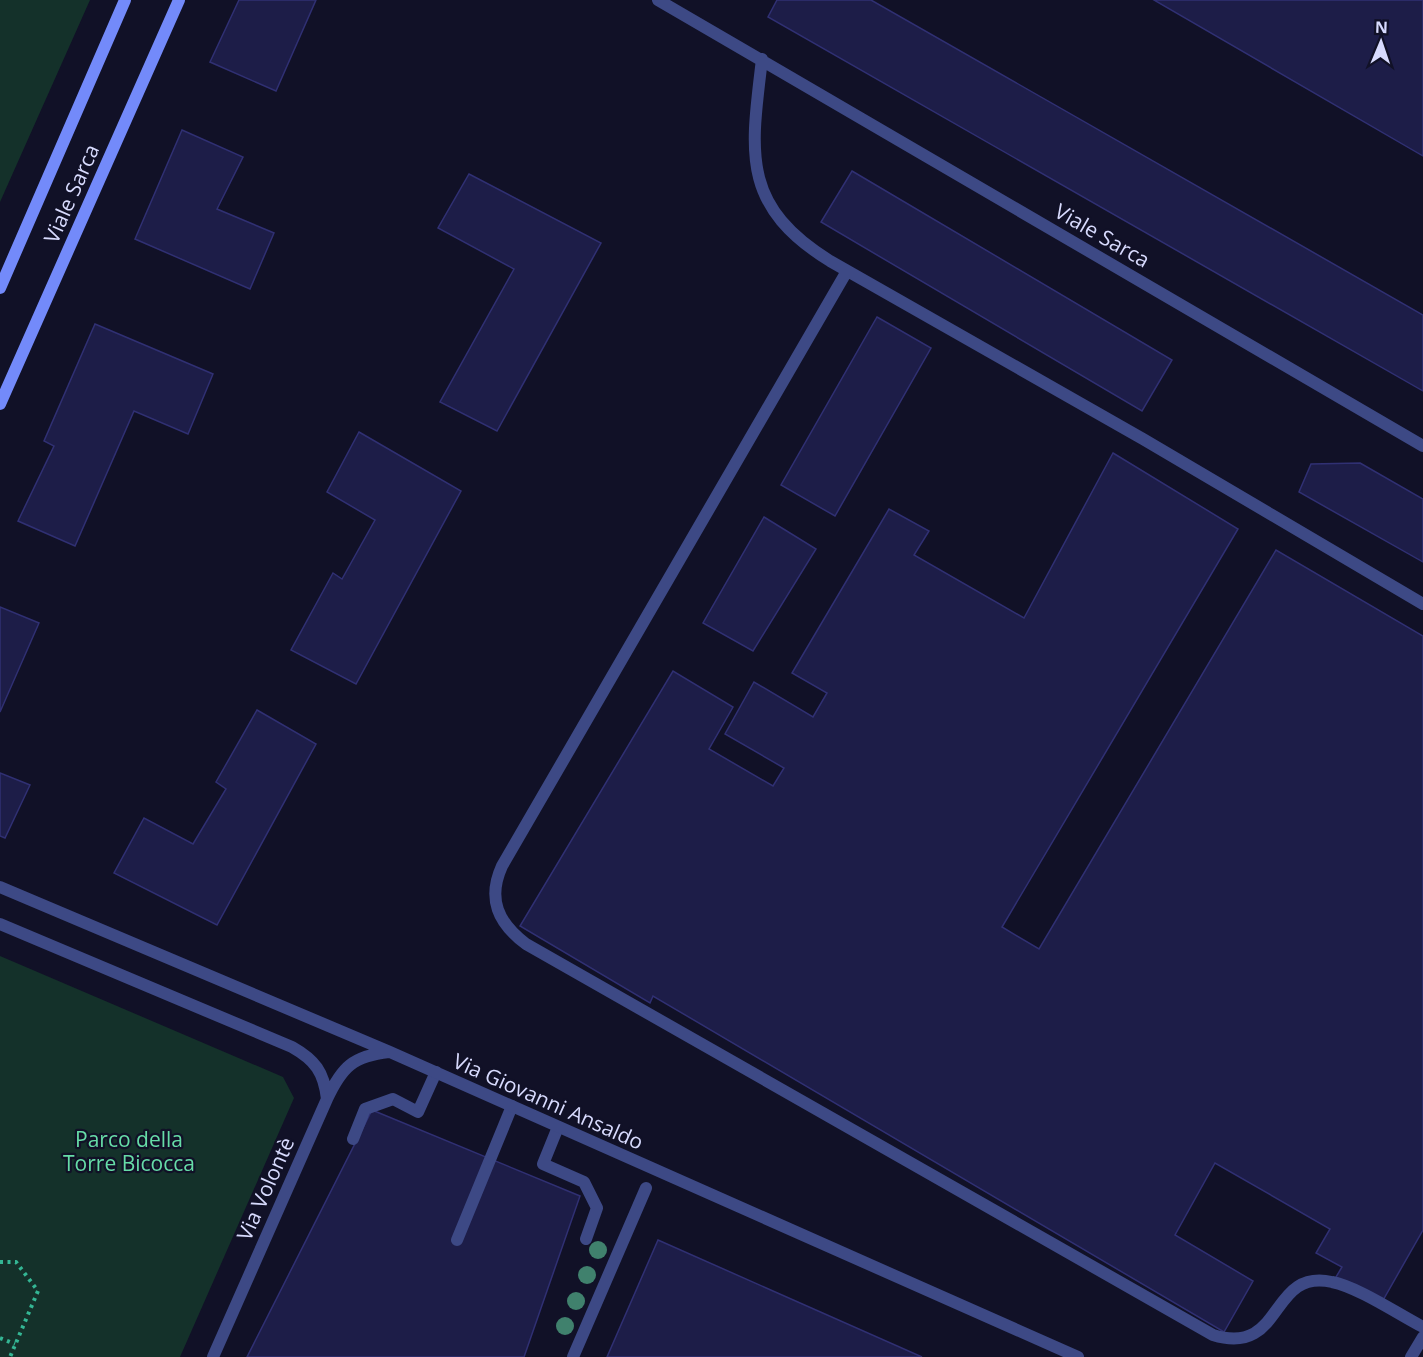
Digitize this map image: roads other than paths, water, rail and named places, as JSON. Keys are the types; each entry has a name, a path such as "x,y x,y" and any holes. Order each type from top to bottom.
{"street":[{"name":"Viale Sarca","path":"0,288 125,0"},
{"name":"Viale Sarca","path":"0,404 179,0"},
{"name":"Viale Sarca","path":"662,1 1423,446"},
{"path":"762,59 754,159 764,196 784,226 797,239 848,271 1423,604"},
{"path":"848,271 502,866 494,893 502,921 526,944 1213,1335 1239,1340 1257,1335 1289,1293 1309,1282 1320,1281 1346,1287 1423,1327"},
{"name":"Via Giovanni Ansaldo","path":"0,887 436,1072 1078,1357"},
{"path":"0,924 292,1047 313,1060 319,1069 327,1099"},
{"name":"Via Volontè","path":"213,1357 339,1076 351,1063 368,1054 390,1052"},
{"path":"353,1139 365,1109 393,1100 418,1112 436,1072"},
{"path":"457,1240 512,1106"},
{"path":"558,1127 543,1164 584,1182 597,1208 586,1239"},
{"path":"573,1357 646,1188"},
{"path":"1411,1357 1423,1337"}],"park label":[{"name":"Parco della Torre Bicocca","path":"129,1152"}]}
